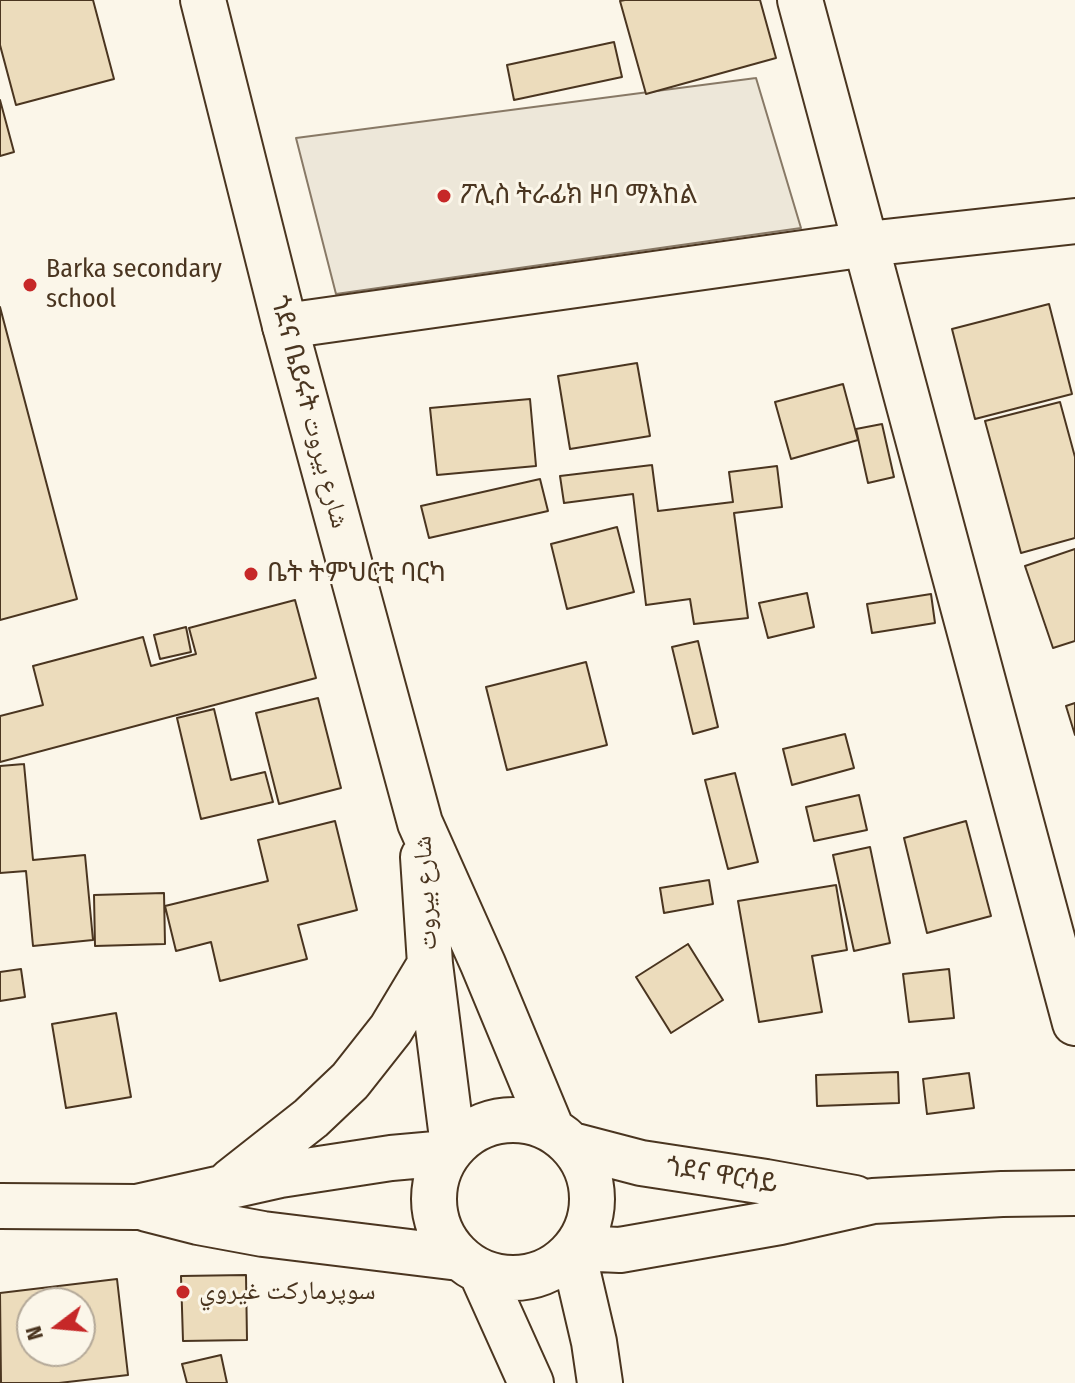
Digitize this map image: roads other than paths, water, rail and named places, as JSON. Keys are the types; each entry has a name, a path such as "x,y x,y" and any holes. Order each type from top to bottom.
{"main road":[{"name":"ጎደና ቤይሩት شارع بيروت","path":"203,0 285,326 420,823"},
{"path":"800,0 1075,1023"},
{"path":"285,326 867,244 1075,221"},
{"name":"شارع بيروت","path":"420,823 430,964 450,1150"},
{"name":"شارع بيروت","path":"420,823 562,1137"},
{"path":"224,1186 311,1118 350,1081 391,1029 430,964"},
{"path":"0,1206 137,1207 263,1234 470,1265 514,1279 547,1271 574,1250 589,1224 592,1196 587,1169 562,1137 533,1121 511,1119 489,1122 470,1131 450,1150 437,1174 434,1196 436,1219 445,1240 470,1265 531,1383"},
{"name":"ጎደና ዋርሳይ","path":"562,1137 641,1163 873,1201"},
{"path":"137,1207 280,1175 450,1150"},
{"name":"ጎደና ዋርሳይ","path":"574,1250 633,1248 780,1222 873,1201 1075,1193"},
{"path":"574,1250 600,1383"}],"place":[{"name":"ፖሊስ ትራፊክ ዞባ ማእከል","path":"444,196"},
{"name":"Barka secondary school","path":"30,285"},
{"name":"ቤት ትምህርቲ ባርካ","path":"251,574"},
{"name":"سوپرمارکت غيروي","path":"183,1292"}]}
